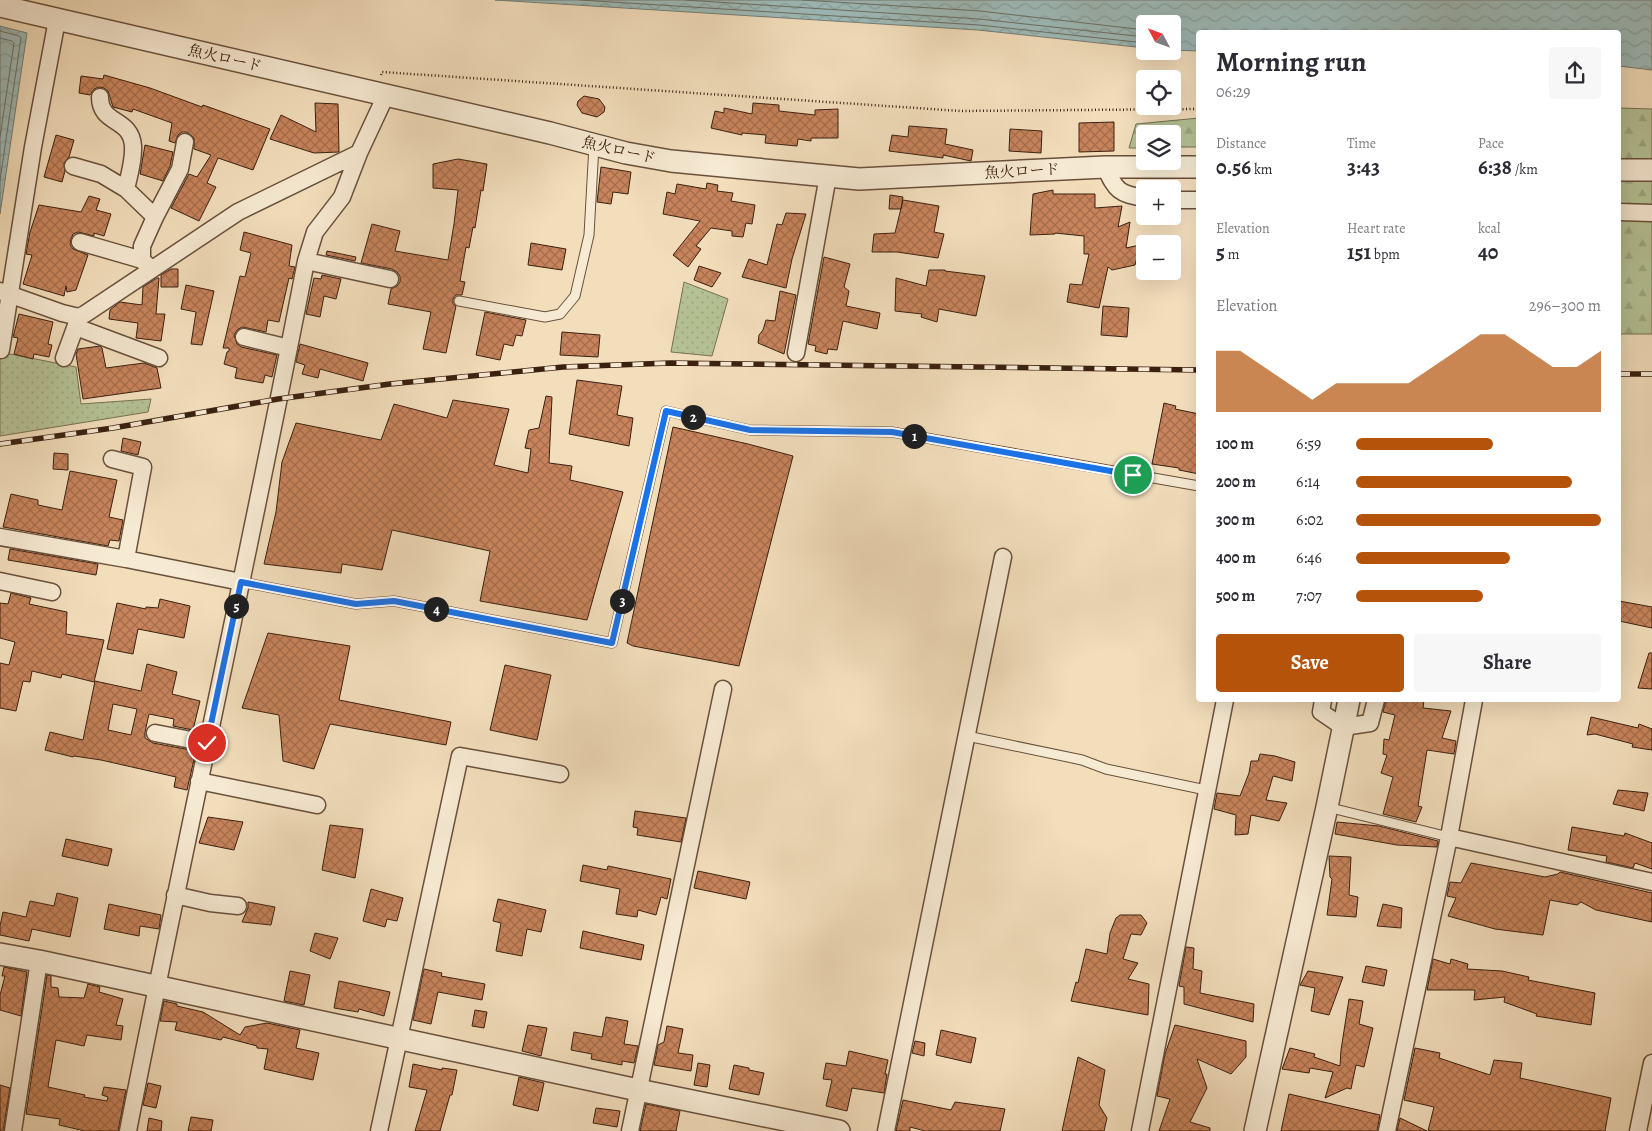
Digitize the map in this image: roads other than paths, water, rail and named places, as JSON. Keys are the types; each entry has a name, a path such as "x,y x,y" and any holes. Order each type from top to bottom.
{"street":[{"name":"魚火ロード","path":"0,6 383,88 594,145 671,161 859,179 1105,167 1196,167"},
{"path":"1,350 5,292 55,19"},
{"path":"128,1131 156,986 306,261 315,232 342,197 383,88"},
{"path":"100,97 100,103 105,115 120,123 129,132 133,146 126,189"},
{"path":"146,264 142,246 180,169 185,142"},
{"path":"64,358 77,322 146,264 238,212 359,153"},
{"path":"73,166 101,174 126,189 155,217"},
{"path":"1105,167 1113,185 1125,194 1136,196"},
{"path":"1621,170 1652,170"},
{"path":"796,353 828,176"},
{"path":"1181,200 1196,200"},
{"path":"1621,212 1652,212"},
{"path":"80,242 146,264"},
{"path":"306,261 390,279"},
{"path":"5,292 62,313 77,322 159,358"},
{"path":"244,337 289,348"},
{"path":"112,459 143,467 126,559"},
{"path":"0,537 126,559 241,582"},
{"path":"886,1131 1003,557"},
{"path":"0,582 52,592"},
{"path":"630,1131 723,689"},
{"path":"1140,1131 1224,702"},
{"path":"1323,702 1321,712 1343,727 1370,723 1375,702"},
{"path":"1255,1131 1327,807 1348,702"},
{"path":"1387,1131 1449,838 1474,702"},
{"path":"155,733 207,743"},
{"path":"379,1131 460,756 560,774"},
{"path":"199,781 316,805"},
{"path":"1449,838 1652,882"},
{"path":"175,895 210,903 238,906"},
{"path":"0,954 839,1131"},
{"path":"13,1131 39,961"},
{"path":"1638,1131 1652,1063"}],"lane":[{"path":"459,301 545,317 560,314 576,296 589,235 594,145"},
{"path":"241,582 356,604 394,601 612,643 666,411 750,430 892,432 1196,485"},
{"path":"967,736 1082,760 1106,769 1206,790"},
{"path":"1327,807 1449,838"}],"water":[{"path":"495,0 1652,0 1652,70 1621,66 1621,30 1196,30 1196,51 1181,50 1181,15 1136,15 1136,47 978,30"},
{"path":"0,26 27,33 0,214"}],"railway":[{"path":"0,444 113,428 278,399 390,384 563,367 670,363 1196,370"},
{"path":"1621,374 1652,374"}]}
